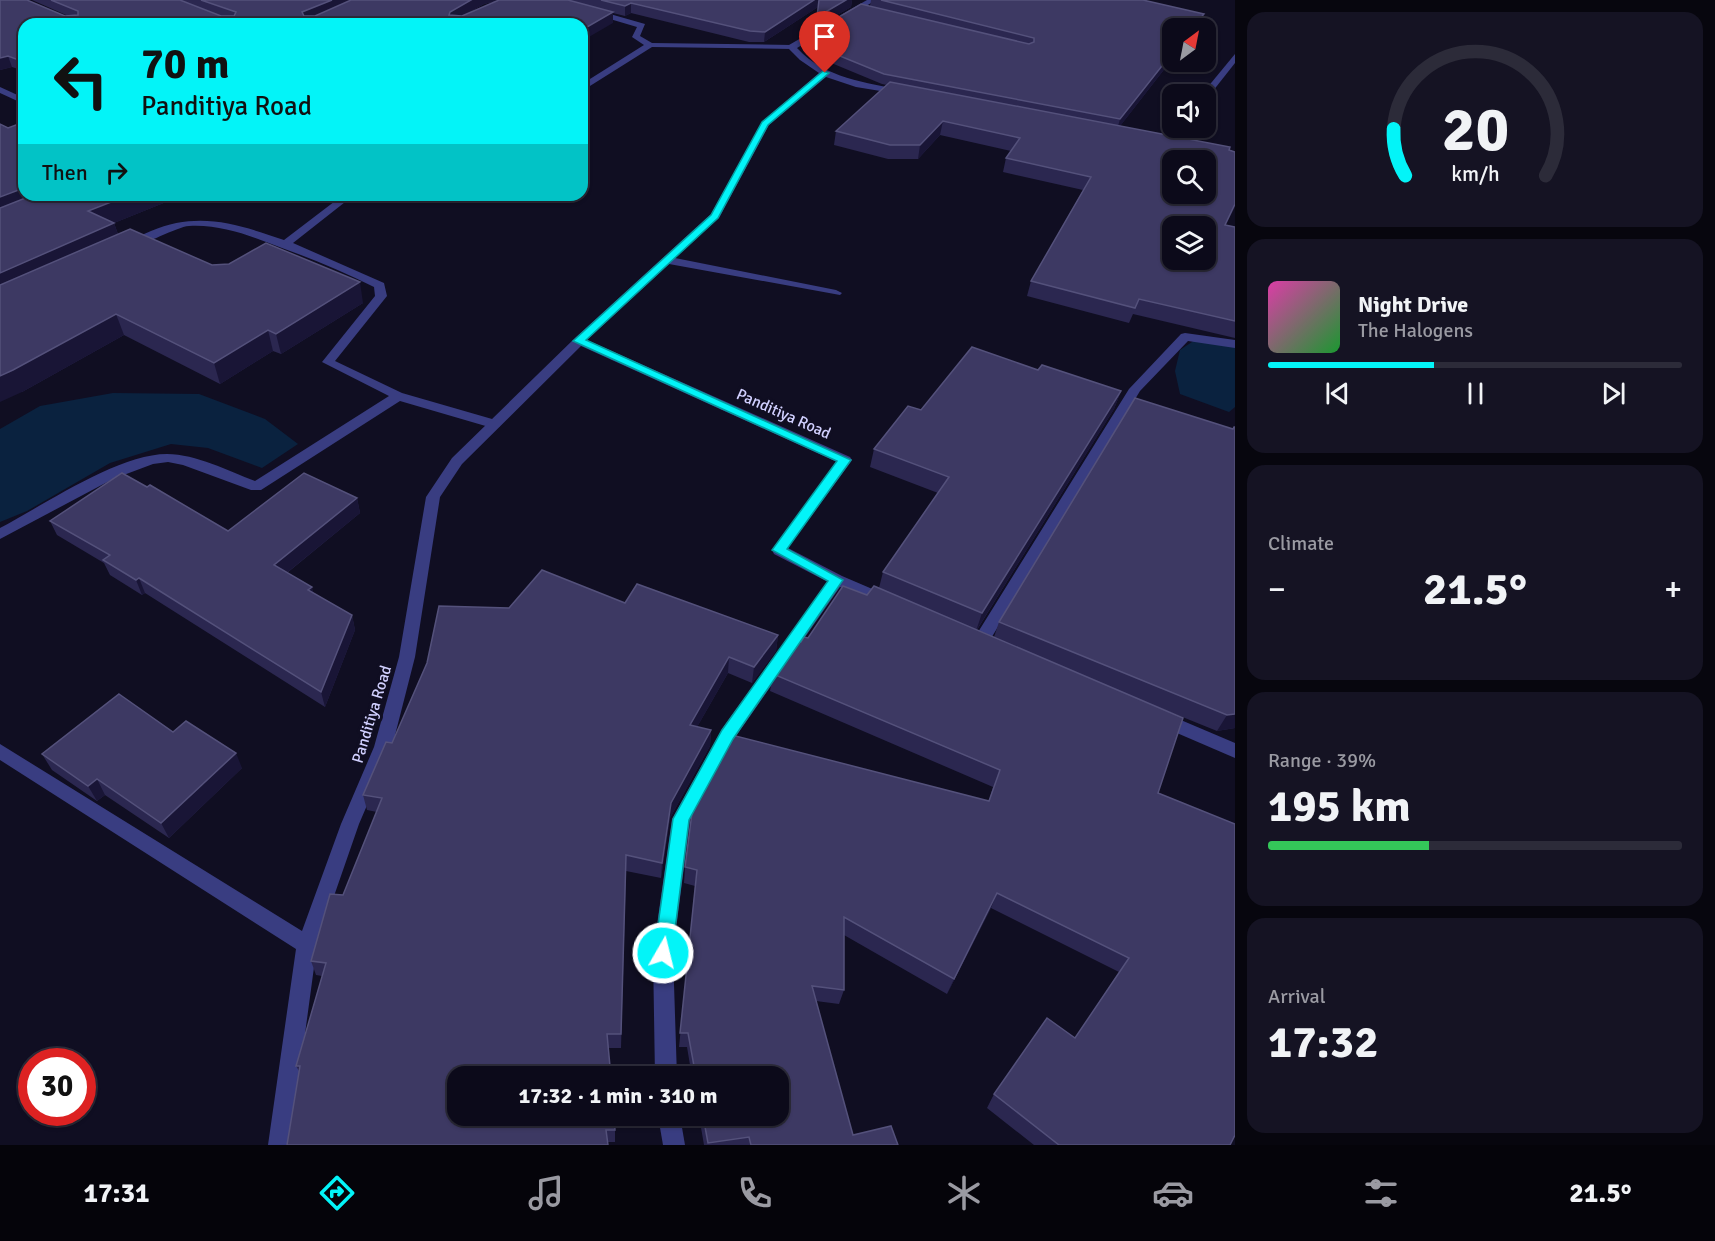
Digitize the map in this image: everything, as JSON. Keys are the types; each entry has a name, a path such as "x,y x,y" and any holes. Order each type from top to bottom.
{"street":[{"path":"584,9 642,26 636,37 650,45 792,47 856,4 870,5"},
{"path":"588,84 650,45"},
{"path":"792,47 804,63 843,81 912,95"},
{"path":"1214,84 1235,57"},
{"name":"Panditiya Road","path":"279,1145 307,945 350,824 382,747 407,657 433,497 457,461 494,424 579,341 715,216 765,124 825,73"},
{"path":"0,90 18,99"},
{"path":"1154,143 1170,146 1174,138"},
{"path":"284,245 341,201"},
{"path":"124,246 186,223 207,222 252,233 354,272 380,285 381,296 328,362 398,396 494,424"},
{"path":"668,260 836,294"},
{"path":"981,641 1135,389 1185,337 1235,344"},
{"name":"Panditiya Road","path":"579,341 845,460 779,550 837,580 899,606"},
{"path":"0,534 121,470 150,458 170,458 256,487 398,396"},
{"path":"666,1066 663,953 681,819 728,734 837,580"},
{"path":"1150,714 1235,751"},
{"path":"0,751 307,945"},
{"path":"671,1126 674,1145"}],"water":[{"path":"1195,340 1235,347 1235,407 1229,412 1180,394 1175,371 1180,350"},
{"path":"113,393 199,394 265,419 298,444 262,468 208,448 171,444 110,463 27,511 0,522 0,429 40,406"}],"building":[{"path":"0,0 27,0 65,16 78,15 78,11 51,0 180,0 221,16 234,16 236,12 201,0 332,0 302,12 304,16 315,16 351,0 471,0 450,12 449,15 462,16 499,0 568,0 613,12 588,27 588,18 18,18 18,60 8,56 0,58"},
{"path":"601,0 814,0 765,32 750,31 631,3 625,6"},
{"path":"819,0 846,0 817,17"},
{"path":"881,0 1143,0 1204,14 1201,18 1162,18 1162,66 1120,119 884,74 813,45 815,31 861,4 1029,44 1034,42 1034,38"},
{"path":"890,82 1162,134 1162,138 1183,138 1230,147 1229,150 1235,152 1235,204 1225,225 1235,227 1235,321 1139,299 1135,308 1031,281 1091,177 1006,158 1020,138 943,121 920,145 890,145 836,131"},
{"path":"0,124 8,128 18,124 18,190 0,197"},
{"path":"18,201 114,201 88,211 114,223 0,273 0,208"},
{"path":"130,229 212,265 229,264 266,243 360,282 276,334 268,330 214,363 116,314 0,376 0,285"},
{"path":"972,347 1038,370 1042,365 1121,391 982,613 883,572 949,477 874,449 908,406 921,410"},
{"path":"1135,398 1233,429 1235,427 1235,714 1227,715 999,622"},
{"path":"122,473 147,487 150,485 228,531 304,473 357,498 274,565 312,587 308,590 352,615 321,692 139,578 136,580 103,560 110,555 50,521"},
{"path":"542,570 625,603 637,584 778,635 754,667 729,657 690,725 711,730 671,803 662,863 626,855 621,1034 607,1034 610,1066 447,1066 447,1126 615,1126 615,1130 606,1130 608,1145 287,1145 300,1066 296,1066 326,963 311,961 330,894 343,895 382,798 363,795 386,742 392,743 427,663 439,606 509,608"},
{"path":"843,586 867,595 874,586 1183,718 1158,793 1235,824 1235,1135 1230,1145 1059,1145 994,1094 1047,1018 1075,1038 1129,958 997,893 954,979 844,917 844,990 812,986 853,1135 891,1126 898,1145 751,1145 749,1137 708,1143 705,1126 789,1126 789,1066 694,1066 688,1033 680,1033 697,870 685,867 693,805 732,735 989,801 1000,770 773,674 796,641 801,642 804,637 808,638"},
{"path":"119,694 173,732 186,721 236,753 161,823 97,779 88,786 42,754"}],"route":[{"path":"663,953 681,819 728,734 837,580 779,550 845,460 579,341 715,216 765,124 825,73"}]}
